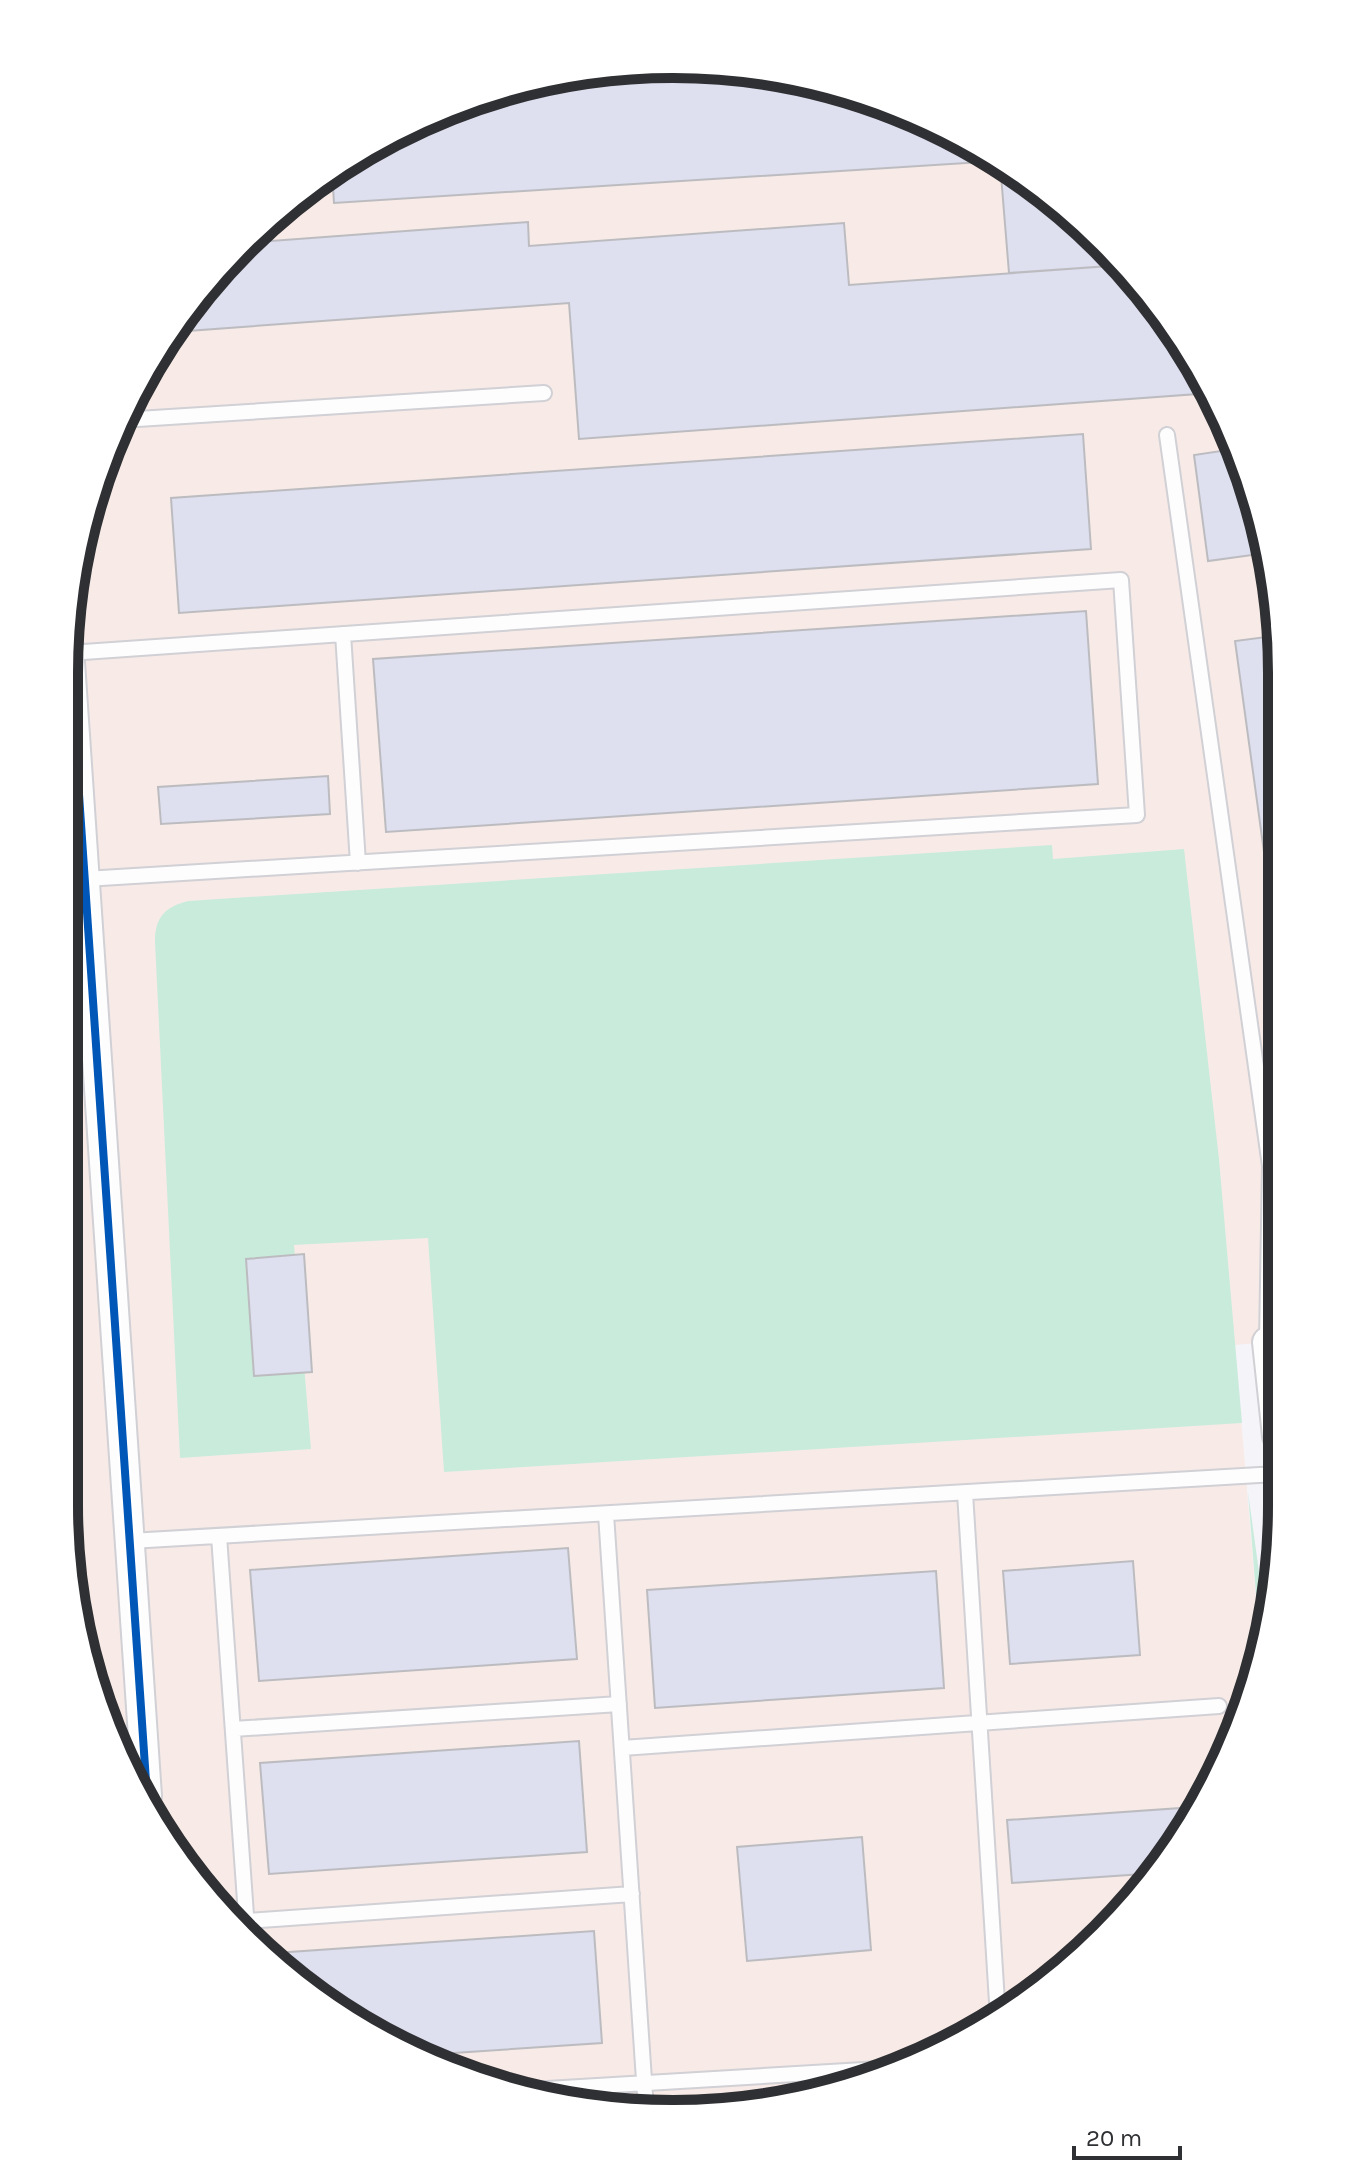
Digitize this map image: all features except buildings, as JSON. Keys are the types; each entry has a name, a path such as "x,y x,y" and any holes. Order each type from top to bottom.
{"street":[{"path":"78,780 146,1780"},
{"path":"1267,1342 1268,1351"}],"lane":[{"path":"135,419 544,393"},
{"path":"1167,435 1268,1124"},
{"path":"79,652 1121,580 1137,815 85,879"},
{"path":"343,634 358,863"},
{"path":"1267,1342 1268,1317"},
{"path":"130,1541 1268,1475"},
{"path":"965,1493 997,2004"},
{"path":"606,1514 645,2099"},
{"path":"219,1536 246,1919"},
{"path":"233,1729 619,1704"},
{"path":"622,1748 1219,1706"},
{"path":"251,1925 632,1894"},
{"path":"555,2088 857,2070"}],"shaded area":[{"path":"634,79 712,79 751,83 827,98 864,110 901,123 970,158 1004,178 1065,226 1094,252 1145,311 1188,376 1223,445 1248,519 1257,557 1267,634 1268,1342 1235,1345 1258,1617 1248,1659 1223,1733 1168,1836 1094,1926 1004,2000 936,2039 901,2055 827,2080 751,2095 712,2099 634,2099 557,2089 519,2080 445,2055 342,2000 252,1926 201,1867 158,1802 123,1733 98,1659 89,1621 79,1544 79,634 89,557 98,519 123,445 139,410 178,342 201,311 252,252 311,201 342,178 410,139 445,123 519,98 557,89"}],"green space":[{"path":"1052,845 1053,859 1184,849 1219,1159 1242,1423 444,1472 428,1238 294,1245 311,1449 180,1458 155,942 159,920 167,910 188,901"},
{"path":"1248,1492 1262,1591 1258,1617"}],"cycle path":[{"path":"78,780 146,1780"}]}
